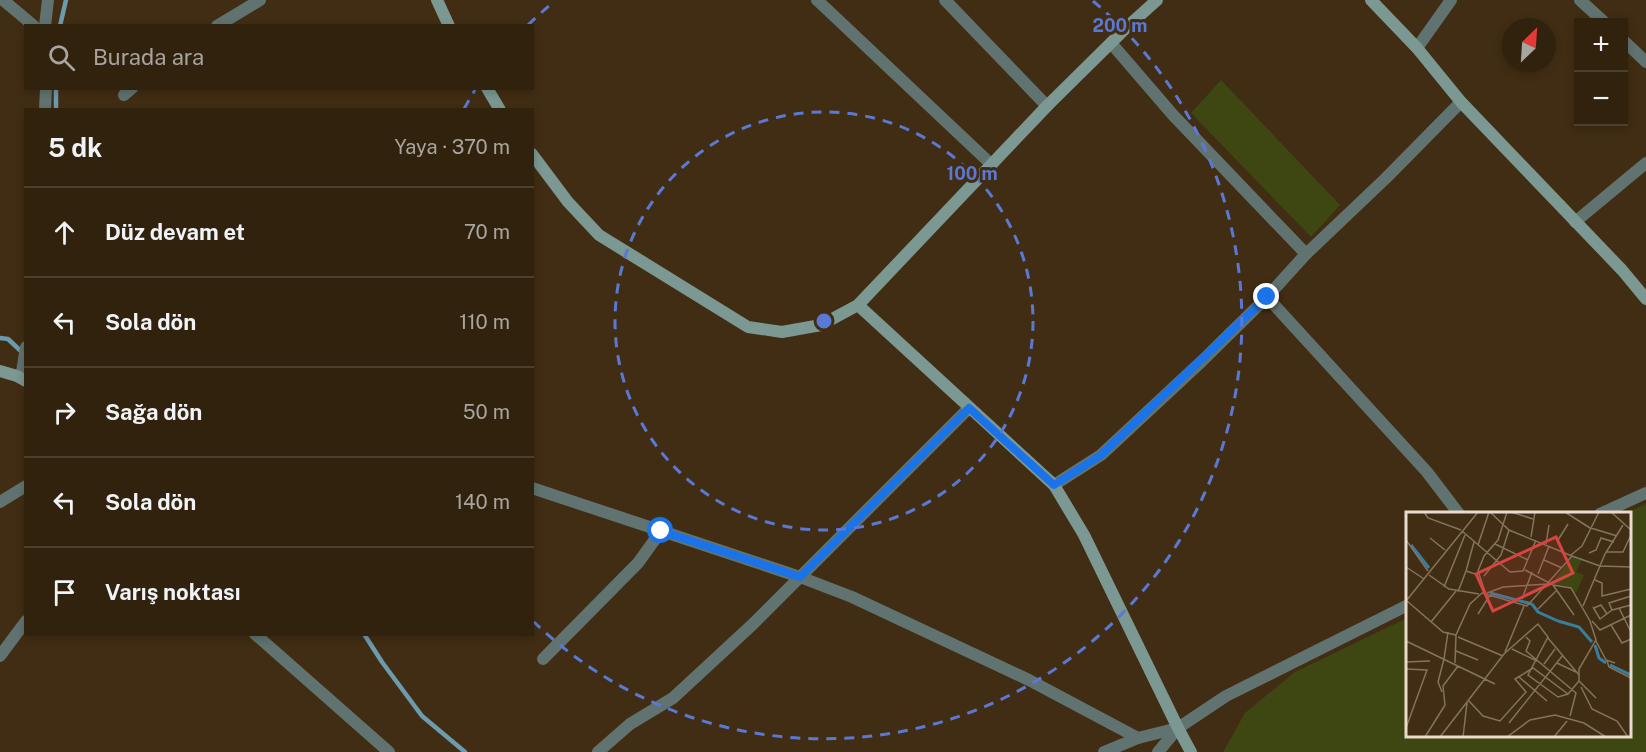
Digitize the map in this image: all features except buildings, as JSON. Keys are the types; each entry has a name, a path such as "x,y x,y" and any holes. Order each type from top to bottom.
{"street":[{"path":"3,0 31,24"},
{"path":"45,24 48,0"},
{"path":"220,24 260,0"},
{"path":"437,0 448,24"},
{"path":"818,0 992,165"},
{"path":"945,0 1047,106"},
{"path":"534,157 568,202 599,235 748,327 782,332 821,325 858,305 1047,106 1157,0"},
{"path":"1371,0 1417,48 1461,102 1622,270 1646,299"},
{"path":"1417,48 1451,0"},
{"path":"1580,0 1600,18"},
{"path":"1111,43 1173,115 1306,254"},
{"path":"1628,46 1646,62"},
{"path":"45,108 46,90"},
{"path":"488,90 499,108"},
{"path":"1054,485 1101,455 1267,297 1306,254 1461,102"},
{"path":"1575,222 1646,163"},
{"path":"1267,297 1427,472 1458,512"},
{"path":"858,305 1054,485 1084,535 1191,752"},
{"path":"0,371 22,376"},
{"path":"598,752 630,724 673,698 753,624 969,408"},
{"path":"0,502 24,487"},
{"path":"534,489 800,577 852,597 1029,680 1138,738"},
{"path":"1602,512 1646,493"},
{"path":"543,659 638,562 661,531"},
{"path":"1158,752 1178,728 1226,696 1406,606"},
{"path":"0,656 24,624"},
{"path":"257,636 389,752"},
{"path":"1104,752 1138,738 1178,728"}],"green space":[{"path":"1221,80 1340,205 1311,237 1191,113"},
{"path":"1646,504 1646,752 1223,752 1245,713 1295,672 1406,618 1406,737 1631,737 1631,512 1628,512"}],"waterway":[{"path":"60,24 66,0"},
{"path":"56,90 56,108"},
{"path":"0,338 8,339 24,354"},
{"path":"365,636 422,716 465,752"}],"route":[{"path":"661,531 800,577 969,408 1054,485 1101,455 1267,297"}]}
